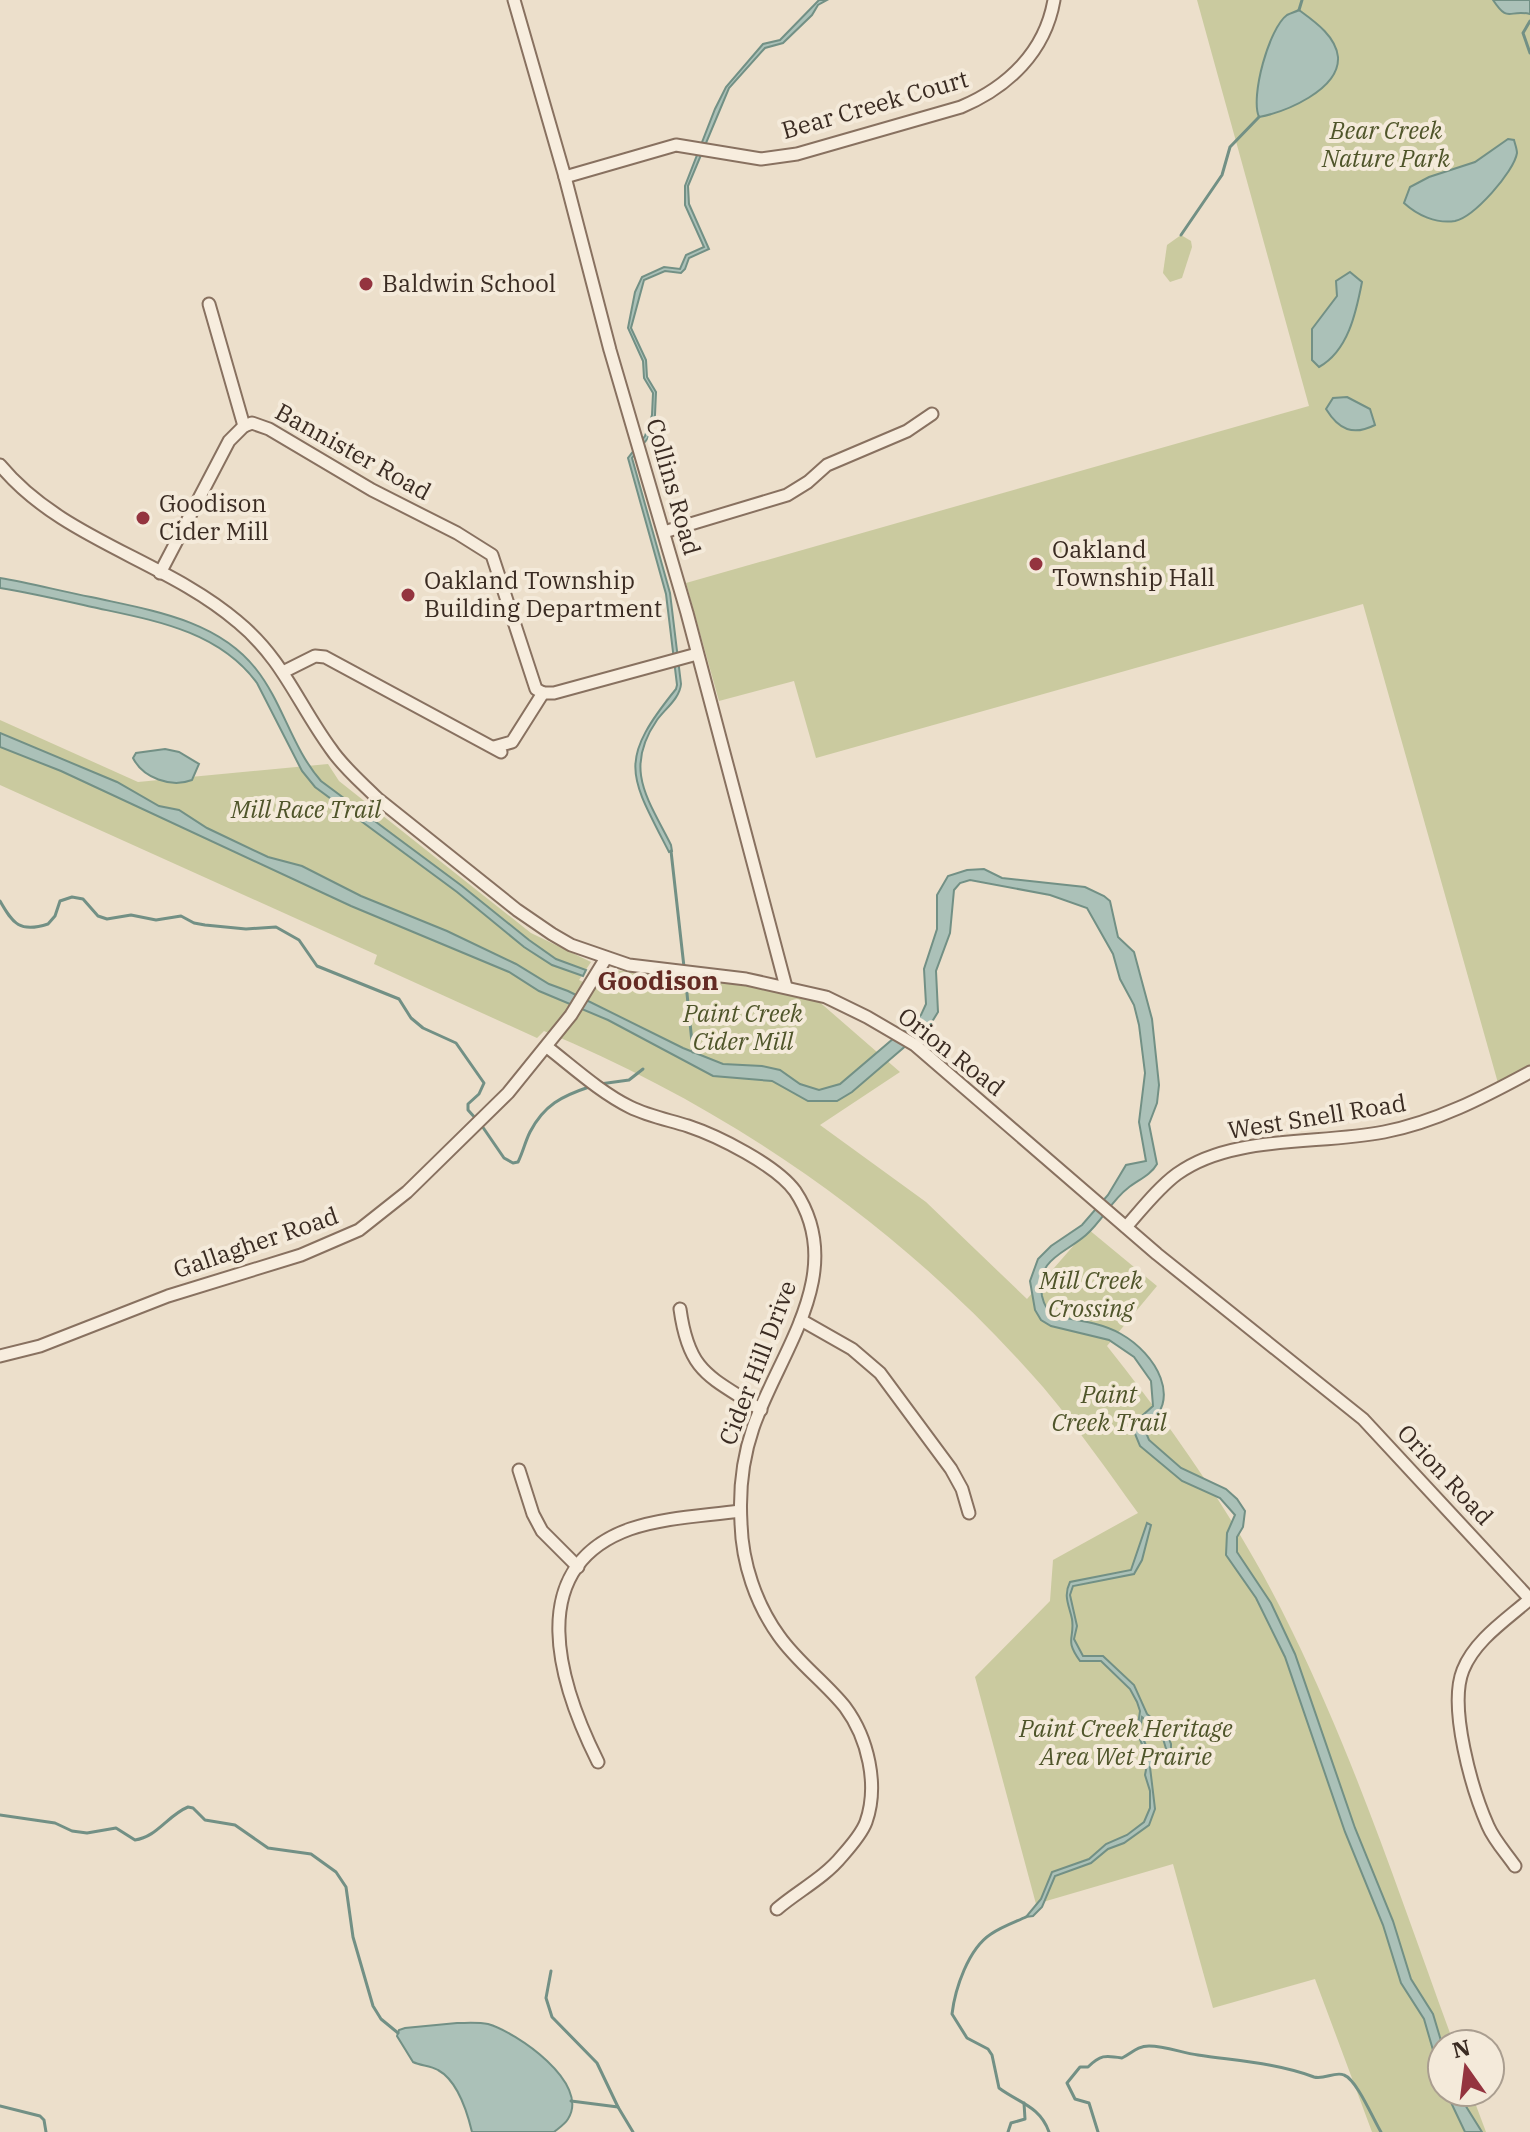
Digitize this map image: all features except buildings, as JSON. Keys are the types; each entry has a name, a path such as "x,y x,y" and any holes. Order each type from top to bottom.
{"street":[{"name":"Collins Road","path":"514,0 610,350 664,532 786,987"},
{"name":"Bear Creek Court","path":"565,177 676,145 761,159 797,154 961,107 982,98 1029,58 1046,30 1054,0"},
{"path":"160,573 229,441 244,426 209,304"},
{"path":"664,532 787,495 827,465 907,431 932,414"},
{"name":"Bannister Road","path":"244,426 252,423 269,429 372,490 492,555 536,689 543,693"},
{"name":"Orion Road","path":"0,465 31,497 236,619 265,645 331,750 377,798 552,934 606,958 666,971 746,979 826,997 915,1045 1126,1227 1363,1419 1530,1599"},
{"path":"283,672 315,656 325,657 498,750 512,742 543,693 566,690 697,654"},
{"name":"Gallagher Road","path":"0,1356 40,1346 168,1296 301,1255 359,1230 407,1192 508,1093 571,1015 606,958"},
{"name":"Cider Hill Drive","path":"547,1047 593,1084 631,1108 690,1126 754,1157 794,1190 812,1232 817,1256 815,1276 801,1320 761,1410 743,1463 741,1544 755,1591 778,1634 844,1707 863,1739 872,1786 866,1823 843,1856 820,1878 800,1889 777,1909"},
{"name":"West Snell Road","path":"1126,1227 1175,1175 1212,1156 1261,1146 1339,1138 1410,1126 1443,1115 1530,1072"},
{"path":"680,1309 684,1335 693,1360 705,1373 761,1410"},
{"path":"801,1320 852,1349 880,1373 951,1469 962,1489 969,1513"},
{"path":"519,1470 533,1514 542,1531 578,1567"},
{"path":"598,1762 577,1720 558,1645 561,1604 570,1578 600,1544 627,1530 651,1523 740,1511"},
{"path":"1515,1866 1488,1826 1476,1792 1461,1734 1458,1690 1463,1671 1473,1653 1530,1599"}],"green space":[{"name":"Bear Creek Nature Park","path":"1197,0 1530,0 1530,1066 1498,1083 1363,604 816,758 794,681 719,701 686,583 1309,406"},
{"path":"1181,235 1191,241 1192,247 1182,278 1170,282 1163,273 1167,245"},
{"path":"0,720 138,782 328,764 339,781 531,933 591,962 579,980 600,990 614,970 748,986 816,999 900,1072 820,1125 926,1202 1027,1299 1088,1229 1157,1286 1107,1346 1159,1414 1231,1519 1273,1593 1338,1732 1448,2028 1426,2028 1426,2108 1477,2108 1486,2132 1372,2132 1315,1979 1213,2008 1173,1864 1036,1904 975,1677 1050,1601 1053,1560 1138,1513 1043,1387 934,1276 876,1226 814,1180 684,1098 544,1031 537,1038 374,964 377,955 0,785"}],"shaded area":[{"path":"819,0 827,0 818,5 783,43 765,48 729,88 688,186 689,204 709,249 689,258 681,273 665,271 644,280 631,328 646,360 647,377 656,392 655,415 648,438 632,458 670,593 681,684 675,699 647,738 640,769 647,798 671,845 672,851 669,852 645,804 635,769 644,734 677,685 666,594 628,458 645,436 652,415 653,393 644,378 643,361 628,328 635,292 642,277 664,267 680,269 686,255 704,247 685,205 685,186 726,87 763,44 780,40"},
{"path":"1493,0 1530,0 1530,14 1506,14"},
{"path":"1299,10 1333,42 1338,57 1336,69 1330,80 1309,98 1259,117 1257,94 1268,48 1280,22"},
{"path":"1508,139 1514,140 1517,153 1509,171 1482,203 1463,218 1448,222 1434,220 1404,203 1410,187 1429,177 1475,162"},
{"path":"1350,272 1362,282 1353,318 1344,341 1319,367 1312,360 1312,329 1337,296 1336,281"},
{"path":"1347,397 1370,409 1375,425 1353,430 1336,422 1326,409 1333,398"},
{"path":"0,578 158,612 222,638 240,652 265,682 302,754 321,781 529,940 556,959 586,970 583,976 552,965 524,947 457,892 315,787 302,771 257,683 223,651 203,639 160,623 0,588"},
{"path":"0,733 117,782 159,806 179,810 207,828 268,857 302,866 361,896 447,931 683,1048 723,1064 780,1070 800,1084 819,1090 840,1084 921,1015 926,1004 924,969 937,929 937,895 948,876 984,869 1002,878 1085,887 1110,901 1118,937 1134,952 1152,1019 1159,1085 1157,1103 1149,1124 1157,1164 1122,1193 1086,1235 1047,1265 1041,1283 1043,1299 1055,1316 1114,1330 1145,1353 1161,1378 1164,1391 1156,1417 1144,1428 1149,1440 1181,1468 1226,1489 1245,1511 1243,1527 1237,1537 1237,1552 1271,1603 1295,1654 1355,1828 1393,1921 1411,1979 1433,2014 1437,2028 1427,2028 1401,1983 1383,1925 1345,1832 1285,1657 1256,1598 1226,1555 1227,1533 1235,1515 1220,1498 1182,1481 1140,1446 1133,1429 1135,1422 1153,1406 1151,1381 1134,1357 1109,1340 1051,1326 1041,1320 1035,1310 1030,1281 1038,1259 1082,1225 1108,1195 1126,1165 1146,1161 1139,1122 1145,1073 1139,1025 1113,954 1087,908 1050,895 970,880 960,883 954,890 950,933 936,971 938,1012 930,1025 852,1092 837,1101 808,1101 772,1081 713,1076 608,1020 539,991 509,972 351,906 61,771 0,747"},
{"path":"165,749 179,752 199,764 192,780 175,783 158,780 143,771 133,758 136,753"},
{"path":"1147,1523 1151,1525 1142,1560 1134,1574 1073,1586 1070,1595 1077,1626 1074,1639 1083,1656 1103,1656 1134,1685 1147,1714 1165,1729 1171,1744 1171,1758 1150,1767 1155,1809 1149,1825 1091,1863 1055,1876 1042,1907 1033,1916 1026,1917 1041,1899 1052,1872 1089,1859 1106,1844 1127,1835 1144,1822 1150,1808 1150,1791 1145,1775 1148,1759 1137,1732 1140,1711 1137,1702 1130,1689 1101,1661 1080,1661 1075,1654 1071,1643 1073,1626 1067,1596 1070,1582 1131,1570","holes":["1142,1717 1161,1732 1167,1752 1164,1757 1152,1760 1140,1731"]},
{"path":"484,2023 500,2029 547,2061 569,2090 572,2105 565,2123 554,2132 472,2132 464,2106 451,2081 435,2068 413,2062 397,2036 399,2030 405,2028"},
{"path":"1454,2108 1467,2108 1482,2132 1465,2132"}],"waterway":[{"path":"1299,10 1302,0"},
{"path":"1530,21 1523,33 1530,53"},
{"path":"1181,235 1222,175 1230,147 1259,117"},
{"path":"671,851 684,967"},
{"path":"0,901 9,916 24,927 48,924 55,916 60,901 72,897 83,899 98,916 107,919 131,915 156,920 181,916 205,925 246,929 276,927 299,940 317,966 399,999 411,1018 423,1028 456,1043 484,1083 479,1094 468,1104 468,1110 477,1120"},
{"path":"685,974 693,1052"},
{"path":"600,1084 629,1080 643,1069"},
{"path":"482,1126 504,1158 518,1162 530,1132 541,1115 562,1098 589,1087"},
{"path":"0,1815 55,1823 72,1831 87,1833 116,1828 135,1840 150,1835 188,1807 205,1820 235,1825 268,1848 311,1854 336,1872 346,1887 353,1937 373,2006 381,2019 398,2033"},
{"path":"1026,1917 995,1931 976,1949 960,1982 952,2014 967,2038 988,2049 992,2055 999,2088 1040,2116 1049,2132"},
{"path":"551,1971 546,1998 552,2017 597,2063 633,2132"},
{"path":"1098,2132 1089,2103 1075,2099 1067,2083 1080,2067 1088,2067 1107,2056 1122,2058 1145,2046 1271,2065 1318,2078 1344,2075 1359,2092 1381,2132"},
{"path":"571,2101 618,2107"},
{"path":"1008,2132 1011,2123 1025,2119 1024,2103"},
{"path":"0,2106 40,2116 46,2132"}],"place":[{"name":"Baldwin School","path":"366,284"},
{"name":"Goodison Cider Mill","path":"143,518"},
{"name":"Oakland Township Hall","path":"1036,564"},
{"name":"Oakland Township Building Department","path":"408,595"}],"district":[{"name":"Goodison","path":"658,981"}],"park label":[{"name":"Mill Race Trail","path":"306,810"},
{"name":"Paint Creek Cider Mill","path":"743,1028"},
{"name":"Mill Creek Crossing","path":"1091,1295"},
{"name":"Paint Creek Trail","path":"1109,1409"},
{"name":"Paint Creek Heritage Area Wet Prairie","path":"1126,1743"}]}
